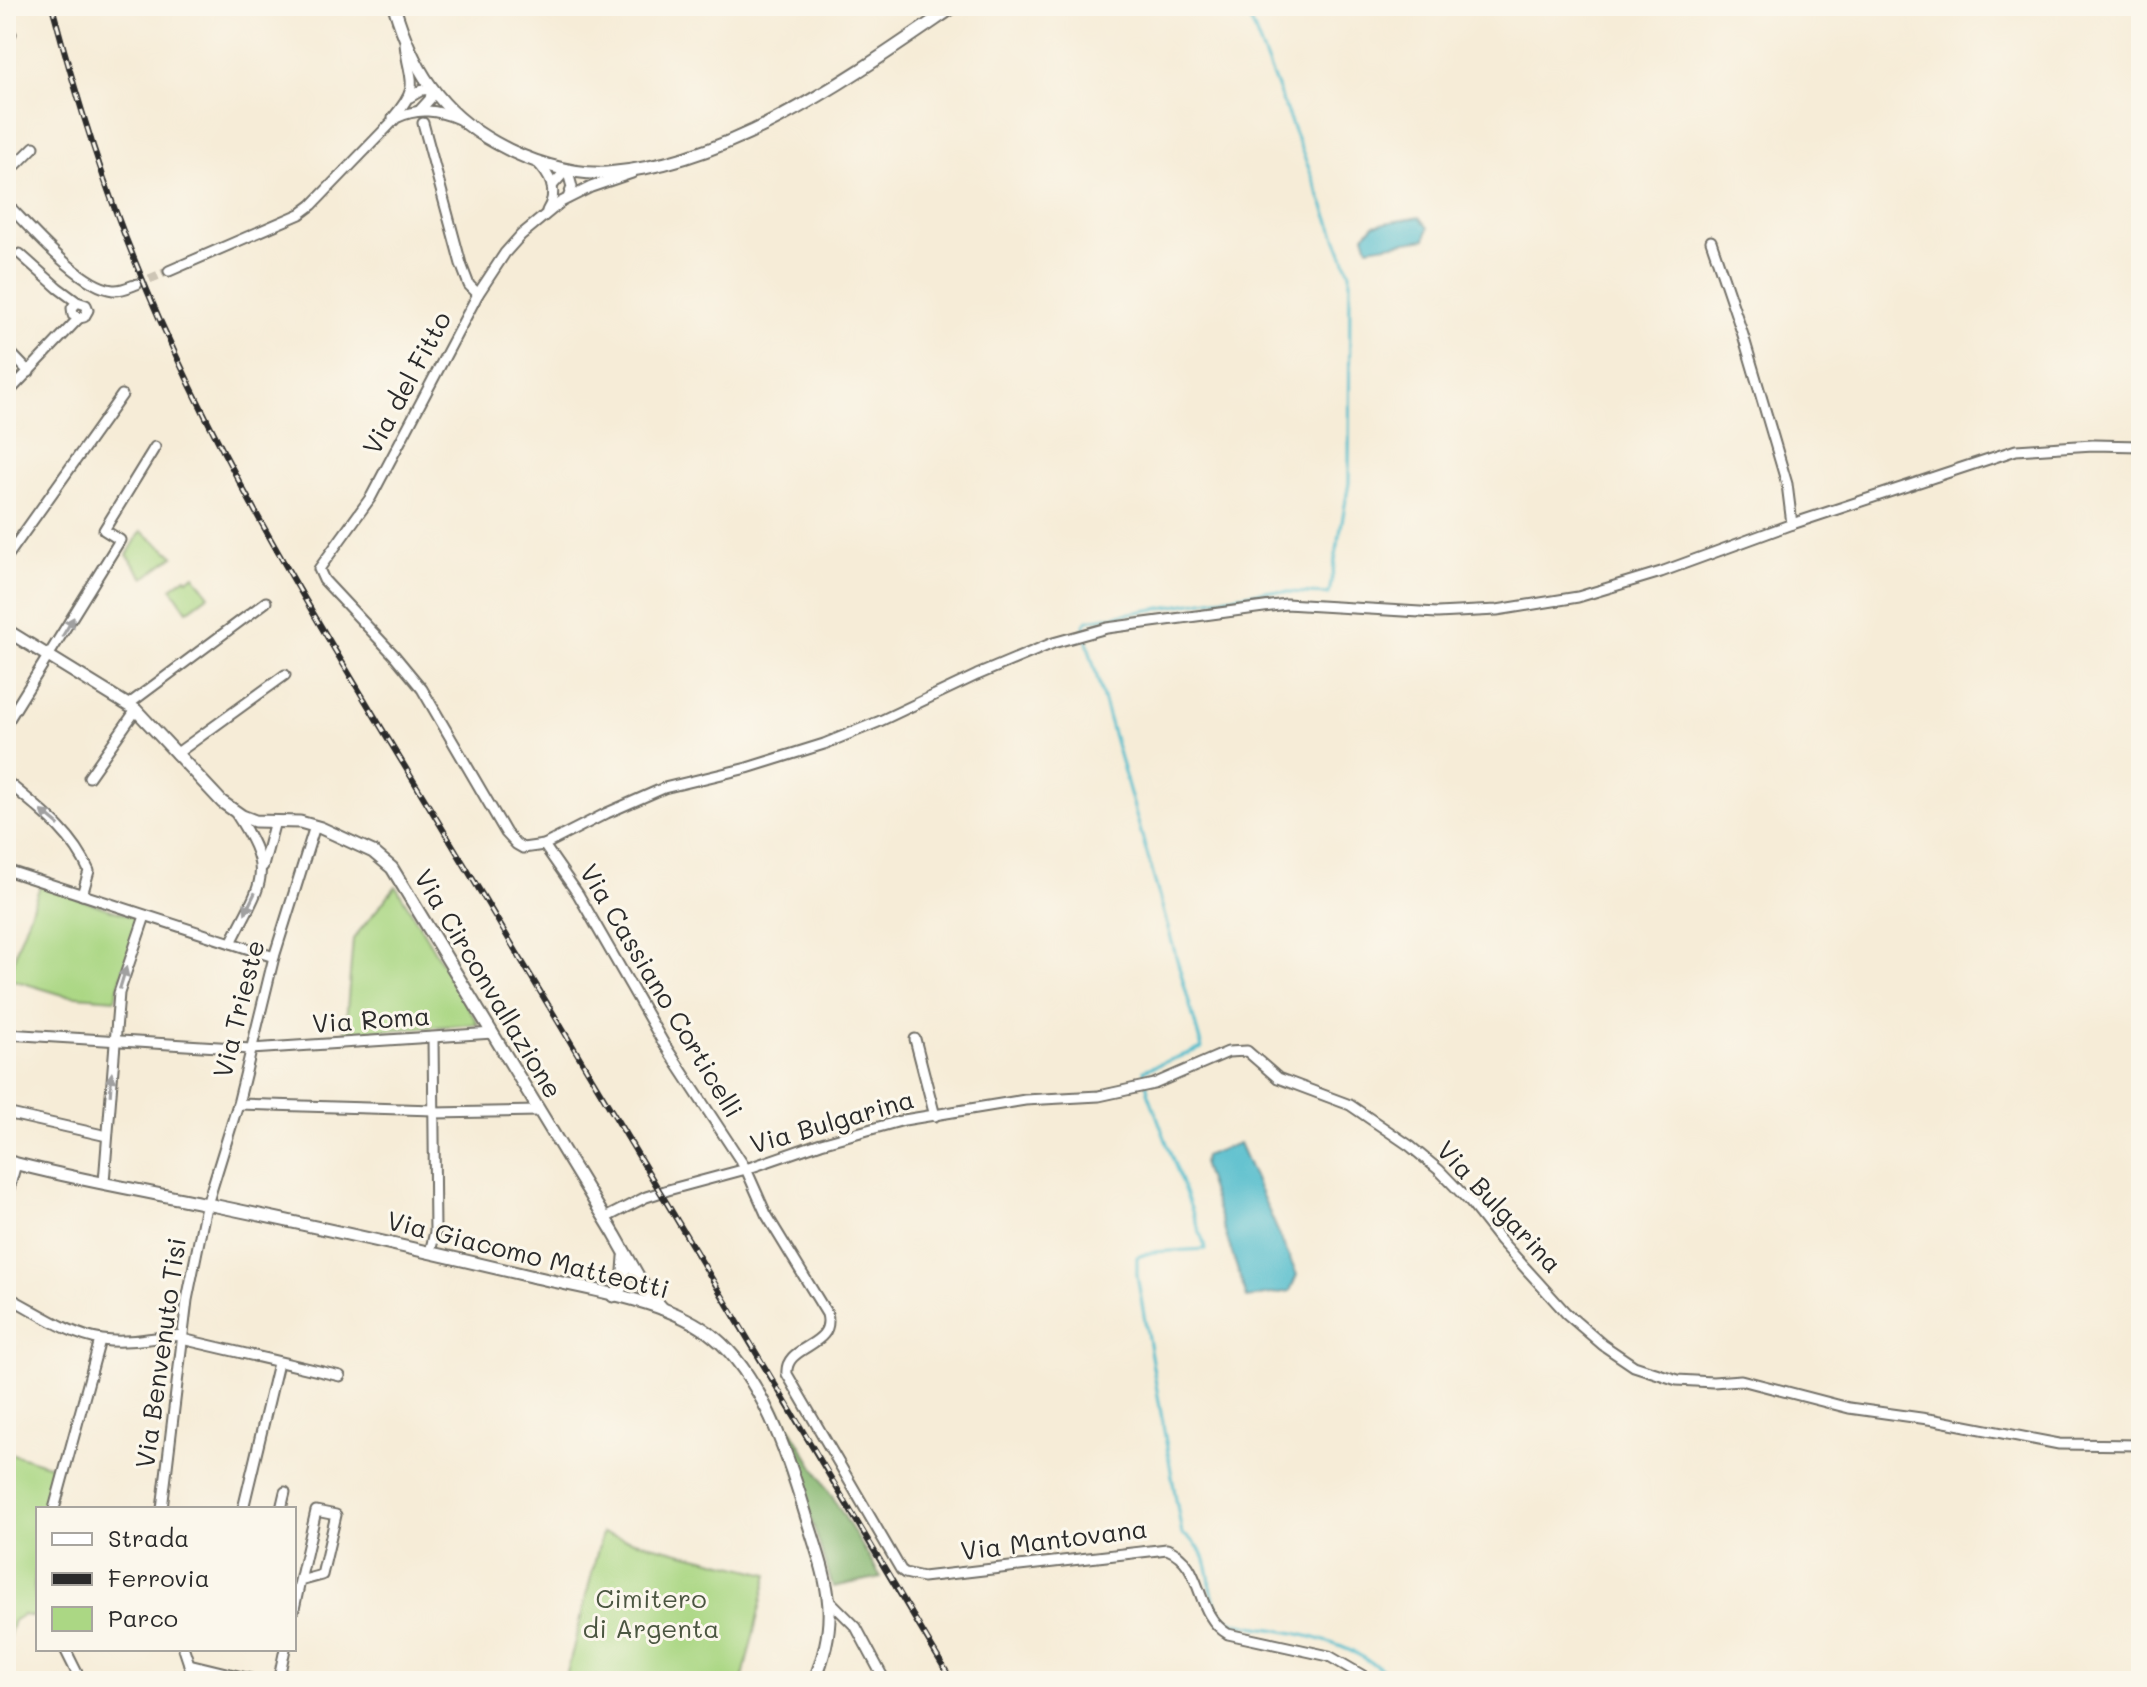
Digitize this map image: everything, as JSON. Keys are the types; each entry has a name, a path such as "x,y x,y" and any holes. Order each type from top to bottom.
{"street":[{"path":"394,6 413,85 407,100"},
{"path":"405,44 432,89 463,120 500,145 536,161 567,169 607,173 651,166 720,144 774,120 844,79 955,6"},
{"path":"383,130 407,100 417,92 432,89"},
{"path":"419,111 430,99 432,89"},
{"path":"169,271 300,214 396,118 419,111 439,111 463,120"},
{"path":"423,123 461,264 469,285 478,294"},
{"path":"6,175 34,147"},
{"path":"536,161 549,176 552,186"},
{"name":"Via del Fitto","path":"544,845 523,848 512,841 417,682 321,576 321,564 352,527 382,478 478,294 505,253 542,216 568,198 651,166"},
{"path":"567,169 572,187 568,198"},
{"name":"Via del Fitto","path":"542,216 552,201 552,186 567,169"},
{"path":"6,203 37,236"},
{"path":"6,212 97,285 120,290 137,284"},
{"path":"1711,241 1743,335 1787,484 1792,524"},
{"path":"20,254 74,305 73,315 79,318"},
{"path":"6,395 79,318 87,315 85,303 74,305"},
{"path":"6,348 29,372"},
{"path":"6,558 122,395"},
{"path":"544,845 664,788 747,768 824,744 1002,664 1053,643 1085,634 1121,626 1286,604 1437,613 1497,610 1578,597 1661,572 1792,524 2016,450 2093,445 2141,446"},
{"path":"6,724 120,540 104,530 155,447"},
{"path":"89,777 132,707 266,602"},
{"name":"Via Circonvallazione","path":"6,630 132,707 235,812 255,821 300,822 315,826 373,852 392,868 646,1290 663,1309"},
{"path":"176,754 285,675"},
{"path":"6,781 61,827 85,861 89,871 86,897"},
{"path":"235,812 256,845 262,869"},
{"path":"231,943 258,888 275,821"},
{"name":"Via Trieste","path":"207,1204 238,1104 274,957 315,826"},
{"name":"Via Cassiano Corticelli","path":"544,845 578,894 664,1044 746,1169 766,1214 827,1314 829,1323 823,1337 790,1359 787,1374 897,1565 905,1573 923,1577"},
{"path":"6,870 274,957"},
{"path":"104,1182 121,981 145,916"},
{"name":"Via Roma","path":"6,1034 251,1049 493,1033"},
{"path":"430,1252 435,1232 433,1038"},
{"path":"915,1039 935,1116"},
{"name":"Via Bulgarina","path":"605,1218 646,1197 891,1123 1025,1100 1099,1096 1147,1085 1228,1052 1247,1051 1278,1078 1350,1105 1375,1120 1439,1170 1566,1313 1603,1345 1634,1366 1677,1380 1741,1380 1849,1408 1935,1420 2059,1444 2141,1445"},
{"path":"238,1104 434,1112 539,1111"},
{"path":"6,1113 107,1136"},
{"path":"6,1199 11,1162"},
{"name":"Via Giacomo Matteotti","path":"11,1162 430,1252 683,1316 733,1354 746,1374 787,1460 831,1602 828,1638 814,1681"},
{"name":"Via Benvenuto Tisi","path":"162,1507 188,1293 207,1204"},
{"name":"Via Circonvallazione","path":"613,1296 621,1289 625,1271 624,1254 615,1235"},
{"path":"6,1296 72,1330 100,1340 182,1337 340,1376"},
{"path":"55,1507 100,1340"},
{"path":"243,1507 278,1363"},
{"path":"281,1507 285,1492"},
{"path":"296,1600 300,1581 316,1511 336,1515 322,1575 300,1581"},
{"name":"Via Mantovana","path":"923,1577 1167,1549 1181,1554 1191,1570 1215,1626 1228,1634 1329,1656 1372,1681"},
{"path":"831,1602 856,1627 885,1681"},
{"path":"66,1651 81,1681"},
{"path":"185,1651 190,1681"},
{"path":"273,1681 279,1677 285,1651"},
{"path":"189,1664 259,1681"}],"green space":[{"path":"141,531 174,556 144,578 127,555"},
{"path":"194,575 209,595 187,611 171,588"},
{"path":"40,886 139,919 115,999 63,995 10,979 17,948"},
{"path":"396,886 478,1024 345,1033 353,939"},
{"path":"772,1398 881,1577 833,1587"},
{"path":"6,1452 58,1468 48,1507 36,1507 36,1617 23,1615 14,1620 6,1646"},
{"name":"Cimitero di Argenta","path":"602,1533 768,1574 742,1681 565,1681"}],"water":[{"path":"1419,217 1428,228 1425,239 1368,248 1364,235 1374,225"},
{"path":"1239,1143 1297,1275 1290,1291 1247,1298 1203,1166 1204,1156"}],"waterway":[{"path":"1085,630 1088,620 1265,591 1329,594 1349,483 1350,273 1245,6"},
{"path":"1086,638 1202,1048 1144,1070 1148,1092 1206,1249 1153,1252 1137,1257 1137,1275 1182,1534 1195,1543 1202,1553 1215,1602 1220,1612 1230,1620 1340,1646 1369,1661 1394,1681"}],"tunnel":[{"path":"137,284 169,271"}],"railway":[{"path":"52,6 89,135 123,230 169,340 246,495 331,644 952,1681"}]}
